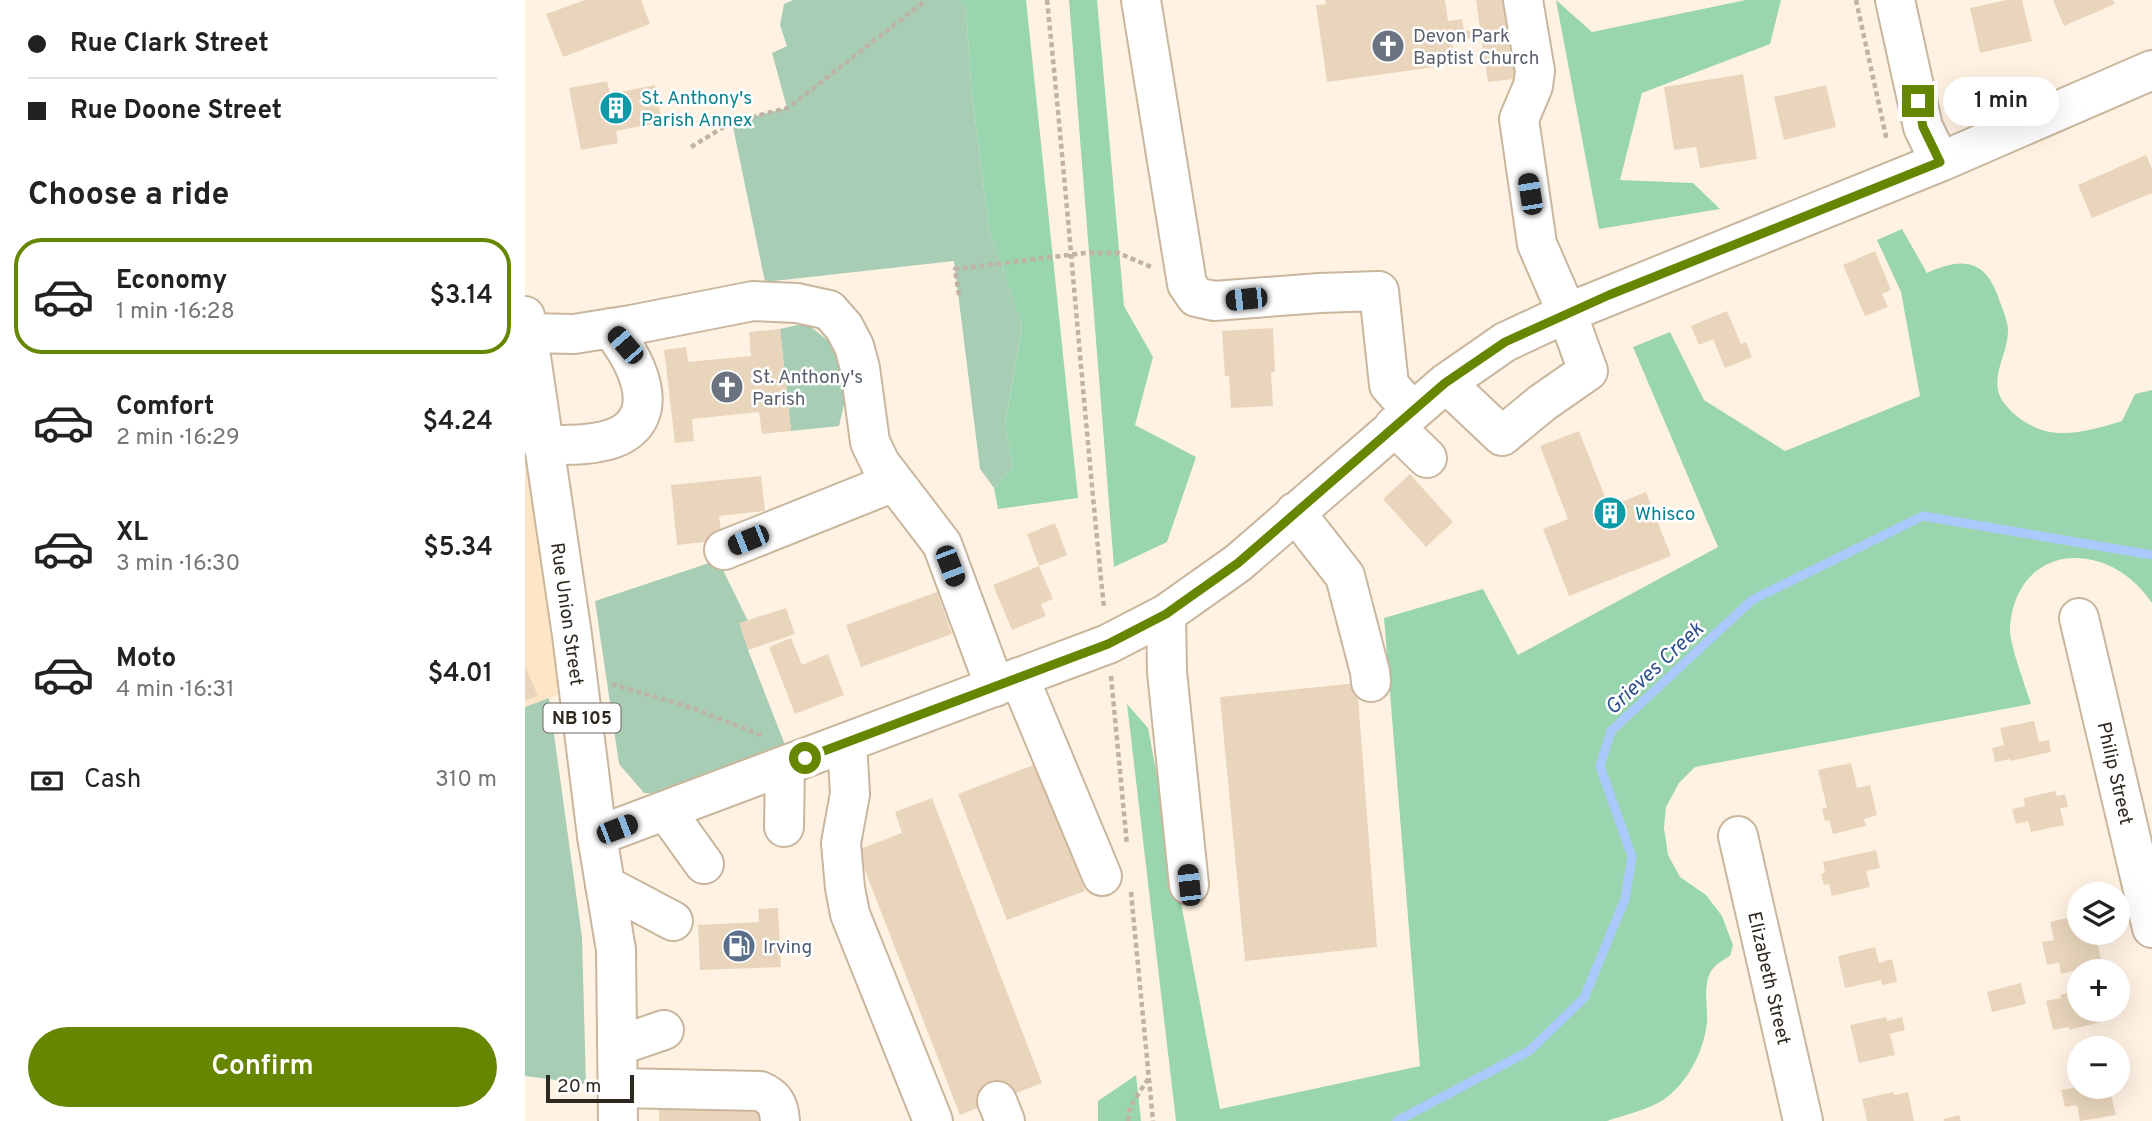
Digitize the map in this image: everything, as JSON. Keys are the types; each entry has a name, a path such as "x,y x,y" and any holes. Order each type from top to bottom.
{"street":[{"path":"1141,0 1187,284 1196,297 1214,302 1379,291 1389,385 1403,419 1427,458"},
{"path":"1445,383 1502,436 1542,403 1588,371 1567,313 1537,244 1519,118 1533,86 1535,71 1523,0"},
{"path":"1895,0 1923,127 1940,162"},
{"path":"597,836 666,811 774,751 847,743 1108,644 1166,614 1238,563 1445,383 1505,342 1567,313 1940,162 2152,70"},
{"path":"526,325 573,334 753,301 797,303 829,310 854,346 860,368 870,442 880,463 942,544 1007,682 1116,882"},
{"name":"Rue Union Street","path":"526,325 572,635 597,836 616,950 617,1105"},
{"path":"543,445 582,445 619,436 633,424 643,409 641,384 635,362 610,328"},
{"path":"723,550 894,482"},
{"path":"1295,512 1345,576 1371,682"},
{"path":"1166,614 1167,672 1189,885"},
{"name":"Philip Street","path":"2079,618 2152,928"},
{"path":"847,743 850,794 841,843 850,914 933,1121"},
{"path":"774,751 784,827"},
{"path":"666,811 704,864"},
{"name":"Elizabeth Street","path":"1738,836 1803,1121"},
{"path":"605,885 673,921"},
{"path":"617,1046 664,1030"},
{"path":"617,1105 760,1091 776,1102 780,1121"}],"path":[{"path":"691,146 732,122 788,108 926,0"},
{"path":"1047,0 1127,848"},
{"path":"1856,0 1887,141"},
{"path":"959,295 955,269 1071,254 1119,253 1187,284"},
{"path":"607,683 692,708 774,751"},
{"path":"1116,882 1149,1079 1153,1121"},
{"path":"1128,1121 1130,1107 1149,1079"}],"shaded area":[{"path":"525,316 579,687 525,707"}],"green space":[{"path":"793,0 961,0 966,7 971,86 989,228 1022,326 1005,424 1013,467 994,488 980,469 954,261 765,282 732,122 787,108 772,53 787,46 780,25 784,4"},
{"path":"961,0 1026,0 1078,498 998,509 994,488 1013,467 1005,425 1022,326 989,228 971,86 966,7"},
{"path":"1069,0 1097,0 1124,306 1153,357 1135,425 1196,457 1167,542 1114,567"},
{"path":"1556,0 1592,32 1746,0 1781,0 1770,44 1642,93 1620,180 1693,183 1720,209 1599,229"},
{"path":"1902,229 1927,273 1952,264 1963,264 1973,265 1988,277 1995,288 2008,328 1997,382 1999,393 2008,408 2025,422 2052,432 2093,429 2122,421 2135,394 2152,390 2152,603 2134,582 2113,568 2091,559 2068,558 2047,564 2030,577 2017,598 2010,626 2014,653 2031,704 1695,767 1679,783 1666,807 1664,828 1668,855 1680,877 1706,895 1722,916 1733,945 1730,956 1714,968 1708,979 1707,1022 1693,1066 1680,1085 1657,1104 1607,1121 1176,1121 1127,704 1148,728 1220,1109 1420,1066 1384,618 1483,589 1518,655 1718,547 1633,347 1670,332 1704,400 1785,451 1920,396 1901,292 1877,240"},
{"path":"806,323 835,346 847,391 839,426 791,431 780,329"},
{"path":"718,560 748,621 748,650 785,745 664,794 644,793 619,764 595,601"},
{"path":"549,698 582,937 586,1084 525,1076 525,707"},
{"path":"1136,1075 1141,1121 1098,1121 1098,1101"}],"building":[{"path":"585,0 641,0 650,24 563,57 546,14"},
{"name":"Devon Park Baptist Church","path":"1325,0 1445,0 1448,21 1462,19 1464,31 1480,29 1476,0 1512,0 1523,78 1488,82 1481,37 1452,41 1456,64 1327,82 1316,5 1326,4"},
{"path":"2007,0 2022,0 2032,41 1980,53 1970,8"},
{"path":"2053,0 2113,0 2115,4 2064,26"},
{"path":"1743,74 1757,159 1700,168 1696,147 1674,150 1664,87"},
{"name":"St. Anthony's Parish Annex","path":"607,81 610,94 655,85 662,122 616,131 618,143 581,150 569,88"},
{"path":"1826,85 1836,127 1784,140 1774,97"},
{"path":"2146,155 2152,169 2152,193 2092,218 2078,185"},
{"path":"1875,251 1891,290 1882,294 1888,307 1865,316 1843,265"},
{"path":"1727,311 1741,344 1746,342 1752,357 1725,368 1713,339 1699,345 1691,326"},
{"path":"1273,328 1273,406 1231,408 1229,376 1225,376 1222,331"},
{"name":"St. Anthony's Parish","path":"780,329 791,431 762,434 759,412 692,419 694,441 675,443 664,350 686,347 688,362 751,356 749,332"},
{"name":"Whisco","path":"1579,431 1609,507 1646,492 1671,556 1569,596 1543,529 1568,519 1540,446"},
{"path":"1410,474 1453,522 1426,547 1383,499"},
{"path":"761,476 765,511 719,516 722,540 677,545 671,485"},
{"path":"1055,523 1067,555 1039,566 1027,534"},
{"path":"1039,566 1053,599 1041,604 1046,616 1012,630 993,585"},
{"path":"937,592 952,634 861,667 846,625"},
{"path":"786,608 795,634 748,650 739,623"},
{"path":"791,638 802,665 828,654 844,695 795,714 769,647"},
{"path":"525,666 538,696 525,701"},
{"path":"1357,683 1377,947 1245,961 1220,697"},
{"path":"2034,721 2039,742 2049,740 2051,752 1995,762 1992,748 2004,745 2000,728"},
{"path":"1851,763 1857,788 1870,785 1877,815 1864,819 1866,826 1833,834 1822,809 1827,808 1818,770"},
{"path":"1036,764 1085,891 1007,920 958,794"},
{"path":"2055,791 2057,796 2065,794 2068,807 2060,808 2064,825 2031,832 2028,821 2016,824 2012,809 2025,806 2024,798"},
{"path":"932,798 1042,1083 960,1115 857,850 902,833 895,812"},
{"path":"1876,850 1880,868 1866,871 1870,887 1832,896 1829,884 1824,885 1821,874 1825,873 1823,862"},
{"name":"Irving","path":"778,908 781,967 700,970 698,925 759,922 758,909"},
{"path":"2067,918 2067,945 2098,945 2101,959 2067,959 2067,973 2061,974 2059,963 2047,965 2042,942 2054,940 2050,922"},
{"path":"1875,947 1879,963 1892,959 1897,982 1882,985 1881,980 1845,988 1838,956"},
{"path":"2021,983 2026,1004 1992,1012 1987,992"},
{"path":"2067,993 2067,1022 2101,1022 2069,1030 2069,1027 2053,1030 2046,1001 2061,998 2060,995"},
{"path":"1886,1017 1887,1021 1902,1017 1905,1030 1890,1034 1895,1055 1859,1063 1850,1025"},
{"path":"2067,1089 2067,1099 2112,1099 2116,1115 2080,1121 2077,1105 2065,1107 2061,1090"},
{"path":"1894,1092 1894,1095 1908,1092 1914,1121 1867,1121 1862,1099"},
{"path":"659,1104 764,1106 764,1121 659,1121"},
{"path":"1959,1115 1961,1121 1943,1119"}],"waterway":[{"name":"Grieves Creek","path":"1397,1121 1529,1051 1584,998 1625,899 1632,857 1600,766 1611,731 1752,600 1923,516 2152,555"}],"place":[{"name":"Devon Park Baptist Church","path":"1388,46"},
{"name":"St. Anthony's Parish Annex","path":"616,108"},
{"name":"St. Anthony's Parish","path":"727,387"},
{"name":"Whisco","path":"1610,513"},
{"name":"Irving","path":"739,946"}],"route":[{"path":"805,758 1108,644 1166,614 1238,563 1445,383 1505,342 1609,295 1940,162 1923,127 1918,101"}]}
